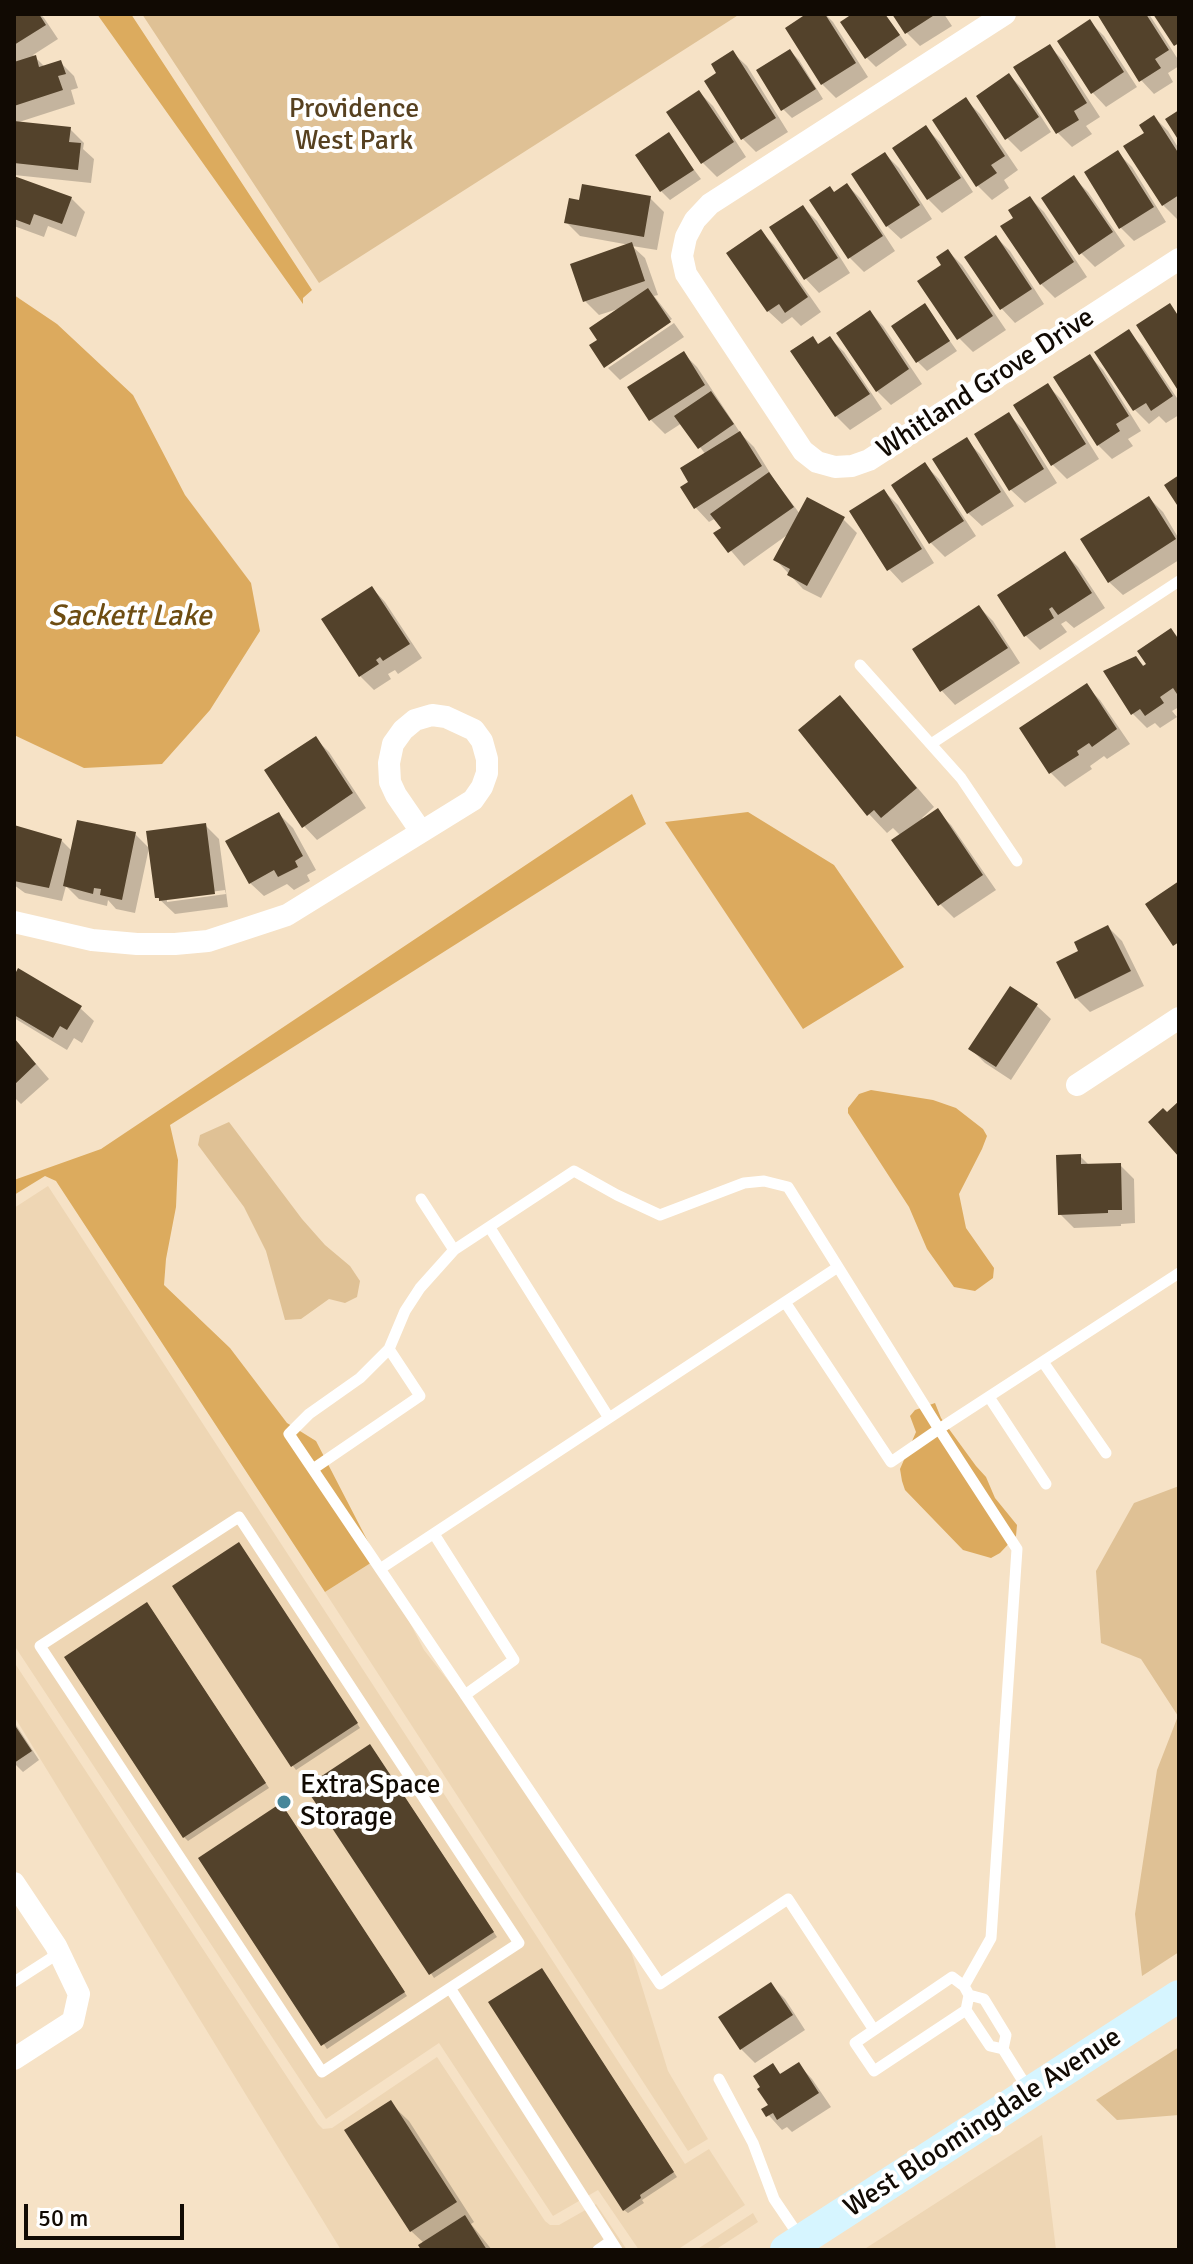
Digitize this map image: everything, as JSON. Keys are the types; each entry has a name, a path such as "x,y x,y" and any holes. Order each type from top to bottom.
{"main road":[{"name":"West Bloomingdale Avenue","path":"794,2245 1179,1996"}],"street":[{"name":"Whitland Grove Drive","path":"1005,14 710,204 695,220 686,237 682,256 686,274 803,451 817,462 835,467 852,466 869,460 1179,259"},
{"path":"14,922 92,940 137,944 208,941 287,915 473,800 487,773 482,741 474,730 446,717 432,715 415,720 393,744 389,763 390,782 420,830"},
{"path":"1077,1085 1179,1018"},
{"path":"14,1883 59,1953 79,1994 73,2021 14,2059"}],"lane":[{"path":"931,744 1179,581"},
{"path":"860,665 961,778 1017,861"},
{"path":"874,2030 788,1899 660,1984 289,1434 309,1414 360,1378 389,1349 412,1300 454,1250 574,1171 660,1215 744,1183 764,1181 788,1187 1017,1549 991,1938 966,1991 966,2010 990,2046 1003,2049"},
{"path":"421,1199 454,1250"},
{"path":"490,1228 609,1418"},
{"path":"380,1569 838,1267"},
{"path":"785,1302 891,1462 1179,1273"},
{"path":"313,1469 420,1396 389,1349"},
{"path":"1043,1362 1106,1453"},
{"path":"989,1397 1046,1484"},
{"path":"239,1517 519,1943 450,1988 322,2072 40,1646 239,1517"},
{"path":"434,1534 514,1660 465,1695"},
{"path":"14,1982 59,1953"},
{"path":"966,2010 874,2071 855,2043 952,1977 966,1991 984,1999 1006,2035 1003,2049 1030,2092"},
{"path":"450,1988 614,2246 598,2250"},
{"path":"719,2079 753,2143 794,2245"}],"shaded area":[{"path":"97,14 131,14 312,290 303,298 303,304"},
{"path":"632,794 646,824 170,1125 178,1160 176,1207 164,1285 230,1348 287,1423 316,1441 377,1559 325,1592 56,1181 45,1176 14,1195 14,1180 101,1149"},
{"name":"Extra Space Storage","path":"48,1186 685,2164 709,2149 745,2205 677,2250 639,2250 598,2190 553,2216 439,2043 326,2119 14,1645 14,1208"},
{"path":"377,1559 424,1650 494,1739 622,1922 668,2071 708,2139 688,2151 325,1592"},
{"path":"14,1662 323,2129 332,2128 437,2057 545,2221 550,2225 559,2225 596,2204 627,2250 341,2250 14,1716"},
{"path":"1042,2135 1056,2250 863,2250"},
{"path":"753,2213 758,2222 715,2250 696,2250"}],"green space":[{"name":"Providence West Park","path":"142,14 740,14 319,283"},
{"path":"229,1122 302,1219 325,1245 350,1266 360,1281 357,1297 345,1303 329,1299 301,1319 285,1320 266,1251 244,1207 198,1145 200,1135"},
{"path":"1179,1486 1179,1952 1142,1976 1135,1914 1157,1770 1178,1716 1141,1659 1101,1643 1096,1571 1134,1503"},
{"path":"1179,2047 1179,2115 1117,2120 1096,2100"}],"water":[{"name":"Sackett Lake","path":"14,295 57,324 133,395 185,495 251,583 260,631 210,710 162,764 84,768 14,735"},
{"path":"748,812 834,865 904,967 803,1029 665,822"},
{"path":"871,1090 933,1100 956,1108 983,1129 987,1136 959,1194 966,1228 994,1268 993,1278 975,1291 954,1287 927,1249 909,1207 848,1113 848,1108 859,1094"},
{"path":"935,1403 941,1418 986,1477 995,1498 1017,1525 1016,1536 991,1558 963,1550 905,1490 900,1469 916,1432 910,1416 915,1410"}],"building":[{"path":"14,14 39,14 46,25 14,45"},
{"path":"806,14 825,14 856,63 821,85 785,28"},
{"path":"852,14 885,14 900,35 865,59 840,22"},
{"path":"892,14 936,14 905,34"},
{"path":"1097,14 1146,14 1169,50 1155,59 1161,68 1139,82"},
{"path":"1153,14 1179,14 1179,43 1174,46"},
{"path":"1090,19 1124,72 1091,94 1057,41"},
{"path":"1050,44 1087,103 1074,111 1079,120 1056,134 1013,67"},
{"path":"790,49 816,89 781,111 756,70"},
{"path":"733,50 776,118 741,140 704,81 716,73 711,64"},
{"path":"36,55 39,67 61,60 66,74 58,76 63,90 14,106 14,62"},
{"path":"1009,73 1039,117 1005,140 976,96"},
{"path":"699,90 734,142 701,164 666,112"},
{"path":"966,97 1005,156 991,165 997,173 976,187 932,120"},
{"path":"1179,110 1179,141 1165,119"},
{"path":"1154,115 1179,154 1179,195 1162,206 1123,146 1144,133 1139,125"},
{"path":"14,121 71,127 69,142 81,143 78,170 14,163"},
{"path":"926,125 961,178 927,200 892,148"},
{"path":"669,132 694,170 660,192 635,155"},
{"path":"1118,150 1154,207 1119,229 1084,172"},
{"path":"885,152 920,205 886,227 851,174"},
{"path":"1074,175 1113,232 1079,255 1041,198"},
{"path":"14,176 72,197 62,224 34,214 30,225 14,219"},
{"path":"847,183 883,236 848,259 809,200 830,186 834,192"},
{"path":"582,184 651,196 644,237 564,223 569,198 579,200"},
{"path":"1030,196 1074,262 1040,285 1000,226 1013,218 1008,210"},
{"path":"803,205 838,258 804,280 769,227"},
{"path":"761,229 808,297 785,313 779,304 767,312 726,253"},
{"path":"996,235 1032,289 1000,310 964,257"},
{"path":"632,242 645,281 583,302 570,264"},
{"path":"948,249 993,316 957,340 917,281 941,265 936,257"},
{"path":"648,288 671,322 604,368 589,345 597,340 589,328"},
{"path":"925,303 950,341 916,363 891,326"},
{"path":"1170,303 1179,317 1179,392 1136,325"},
{"path":"870,310 909,369 876,392 836,333"},
{"path":"1129,329 1173,396 1151,411 1146,403 1133,411 1094,352"},
{"path":"813,336 818,344 830,336 870,394 835,417 790,351"},
{"path":"684,351 705,385 649,421 627,387"},
{"path":"1090,354 1129,416 1116,424 1120,431 1097,446 1053,377"},
{"path":"1048,383 1086,444 1051,466 1013,405"},
{"path":"711,391 734,424 698,449 674,416"},
{"path":"1009,412 1044,469 1009,491 974,434"},
{"path":"740,431 762,466 694,509 680,487 688,482 680,468"},
{"path":"967,437 1001,492 967,514 932,459"},
{"path":"925,462 964,521 929,544 891,485"},
{"path":"769,472 794,507 728,553 713,533 721,528 710,514"},
{"path":"1179,475 1179,508 1164,485"},
{"path":"884,489 922,549 887,571 849,511"},
{"path":"1149,496 1176,539 1108,583 1080,539"},
{"path":"807,497 845,517 807,586 787,575 790,569 773,560"},
{"path":"1065,551 1092,593 1058,615 1052,607 1049,609 1054,618 1024,637 997,595"},
{"path":"372,586 410,644 383,661 380,657 376,660 379,664 359,677 321,619"},
{"path":"979,605 1008,648 940,692 912,649"},
{"path":"1171,628 1179,640 1179,697 1173,688 1160,697 1164,703 1145,716 1140,709 1131,715 1103,671 1136,656 1143,666 1146,664 1137,651"},
{"path":"1087,683 1117,729 1092,747 1089,743 1077,751 1079,755 1049,774 1019,728"},
{"path":"840,695 917,788 881,818 874,810 867,816 798,730"},
{"path":"316,736 353,793 302,828 264,770"},
{"path":"938,808 983,875 938,906 891,840"},
{"path":"279,812 303,856 295,861 298,867 278,877 274,870 249,884 225,841"},
{"path":"77,820 136,832 122,900 100,895 101,889 94,888 93,894 63,886"},
{"path":"206,823 215,894 159,901 155,898 146,831"},
{"path":"14,825 62,839 49,888 14,881"},
{"path":"1179,881 1179,942 1173,946 1145,904"},
{"path":"1108,925 1131,971 1075,999 1056,962 1078,951 1074,942"},
{"path":"18,968 82,1006 67,1030 60,1026 53,1038 14,1015 14,976"},
{"path":"1010,986 1038,1004 996,1067 968,1049"},
{"path":"14,1038 36,1064 14,1085"},
{"path":"1179,1101 1179,1157 1148,1122 1163,1108 1167,1112"},
{"path":"1081,1154 1081,1164 1121,1163 1122,1210 1058,1215 1056,1155"},
{"path":"239,1542 358,1723 291,1767 172,1586"},
{"path":"147,1602 266,1783 183,1838 64,1657"},
{"path":"14,1724 32,1751 14,1763"},
{"path":"370,1744 494,1932 429,1975 305,1787"},
{"path":"281,1803 405,1992 321,2046 198,1858"},
{"path":"542,1968 674,2172 623,2211 488,2002"},
{"path":"771,1982 793,2015 740,2050 718,2017"},
{"path":"799,2062 819,2093 777,2120 773,2113 766,2117 761,2109 768,2105 757,2089 760,2087 753,2076 773,2063 780,2074"},
{"path":"391,2100 457,2202 410,2232 344,2130"},
{"path":"465,2215 487,2250 421,2250 418,2245"}],"place":[{"name":"Extra Space Storage","path":"284,1802"}]}
